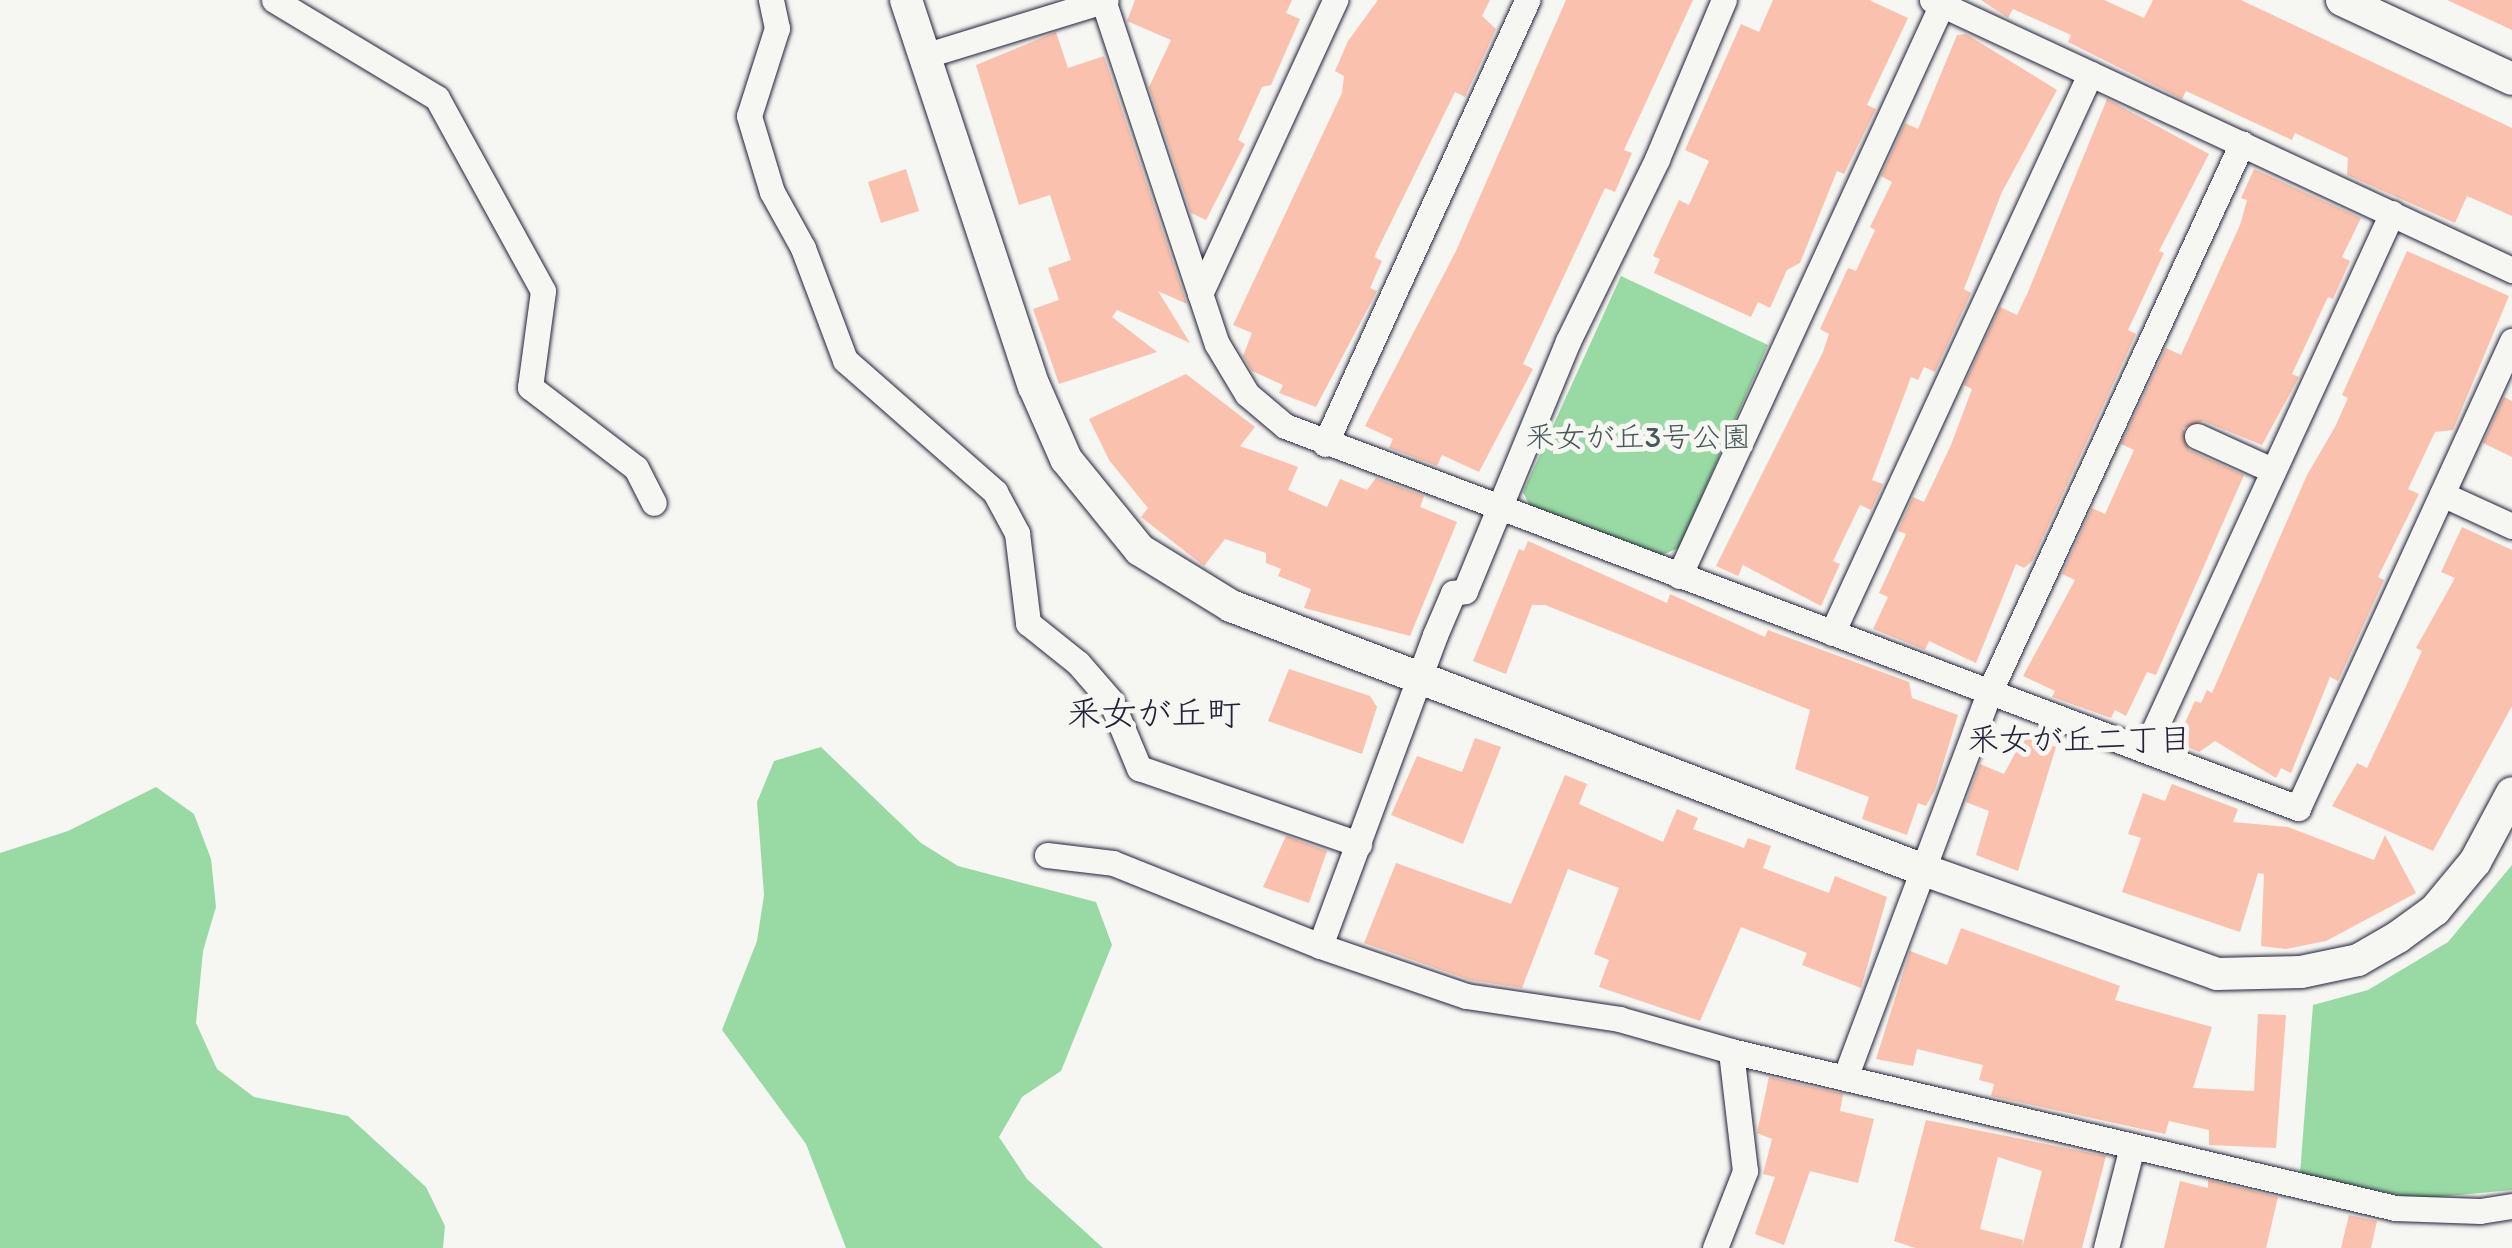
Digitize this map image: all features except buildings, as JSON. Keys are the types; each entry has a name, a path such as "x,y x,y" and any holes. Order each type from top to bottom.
{"street":[{"path":"274,0 437,98 543,291 530,386 636,468 654,503"},
{"path":"771,0 777,28 749,116 772,192 803,248 845,360 995,492 1017,532 1028,623 1078,663 1111,701 1139,768 1359,844"},
{"path":"906,0 1048,424 1102,510 1140,550 1199,591 1422,682 1921,870 2217,974 2301,972 2358,960 2435,910 2475,862 2512,794"},
{"path":"924,56 1104,0 1218,344 1247,394 1285,426 2298,808 2512,341"},
{"path":"1200,294 1335,0"},
{"path":"1326,444 1527,0"},
{"path":"1320,946 1422,682 1435,634 1453,594 1465,591 1496,505 1545,408 1612,243 1721,19 1724,0"},
{"path":"2342,0 2512,79"},
{"path":"1679,576 1937,2 2512,270"},
{"path":"1832,634 2090,74"},
{"path":"1844,1078 1989,693 2242,143"},
{"path":"2145,750 2392,212"},
{"path":"2197,436 2272,470"},
{"path":"2442,494 2512,526"},
{"path":"1047,855 1112,863 1430,987 1619,1018 1731,1051 2395,1208 2480,1212 2512,1206"},
{"path":"1715,1248 1745,1171 1731,1051"},
{"path":"2106,1248 2132,1147"}],"green space":[{"name":"釆女が丘3号公園","path":"1621,276 1768,345 1679,548 1659,556 1530,506 1523,492"},
{"path":"821,747 921,843 958,866 1096,902 1112,945 1061,1071 1022,1097 999,1137 1027,1179 1103,1248 846,1248 806,1144 722,1030 757,941 764,895 757,802 774,761"},
{"path":"156,787 194,814 211,859 216,907 203,951 196,1023 217,1069 254,1097 348,1116 426,1187 445,1226 443,1248 0,1248 0,853 68,831"},
{"path":"2512,865 2512,1190 2417,1199 2300,1174 2313,1005 2368,990 2448,942"}],"district":[{"name":"釆女が丘町","path":"1154,713"},
{"name":"釆女が丘二丁目","path":"2079,739"}]}
